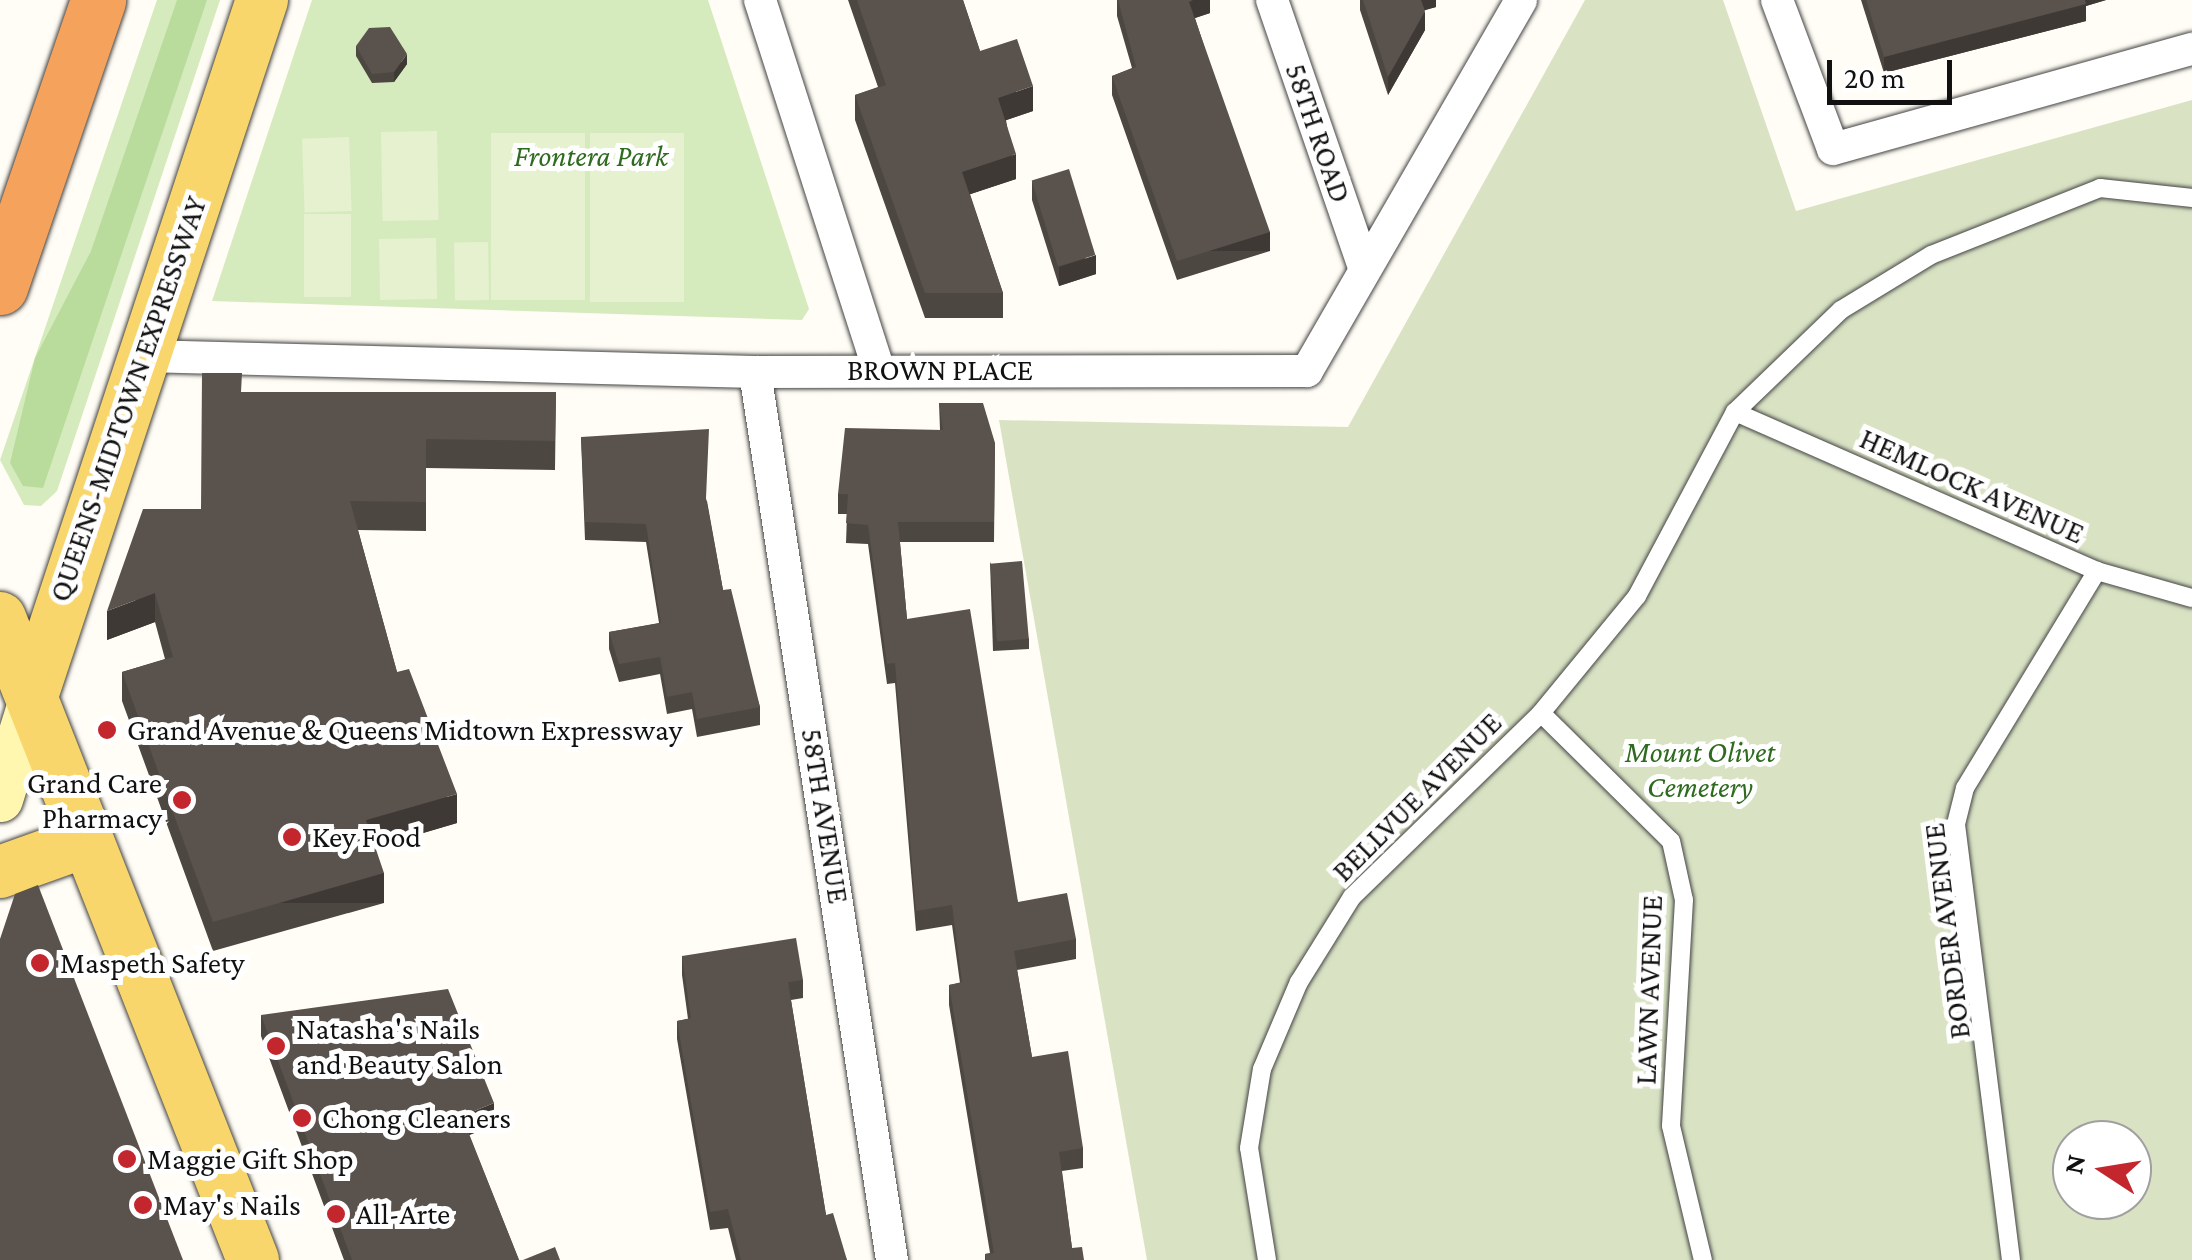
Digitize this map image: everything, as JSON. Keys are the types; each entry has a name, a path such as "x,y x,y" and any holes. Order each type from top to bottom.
{"highway":[{"path":"0,287 98,0"}],"main road":[{"name":"QUEENS-MIDTOWN EXPRESSWAY","path":"0,799 262,0"},
{"path":"0,618 84,842 253,1260"},
{"path":"0,872 84,842"}],"street":[{"path":"760,0 879,370"},
{"name":"58TH ROAD","path":"1272,0 1364,266"},
{"name":"BROWN PLACE","path":"144,356 755,372 1307,371 1364,266 1521,0"},
{"path":"1777,0 1832,149 2192,49"},
{"name":"58TH AVENUE","path":"755,372 892,1260"}],"lane":[{"path":"1735,412 1841,310 1931,254 2100,188 2192,198"},
{"name":"HEMLOCK AVENUE","path":"1735,412 2097,571 2192,598"},
{"name":"BELLVUE AVENUE","path":"1267,1260 1249,1148 1262,1068 1299,982 1352,897 1541,713 1636,596 1735,412"},
{"name":"BORDER AVENUE","path":"2011,1260 1956,824 1965,788 2097,571"},
{"name":"LAWN AVENUE","path":"1541,713 1671,841 1684,900 1671,1126 1703,1260"}],"green space":[{"path":"157,0 220,0 57,491 41,506 24,505 0,460"},
{"path":"177,0 207,0 43,488 23,486 10,463 35,358 91,251"},
{"name":"Frontera Park","path":"312,0 708,0 809,309 802,320 212,301"},
{"name":"Mount Olivet Cemetery","path":"1585,0 1723,0 1796,211 2192,100 2192,1260 1147,1260 999,420 1348,427"},
{"path":"437,131 439,220 383,221 381,132"},
{"path":"491,133 585,133 585,300 491,300"},
{"path":"590,133 684,133 684,302 590,302"},
{"path":"349,137 352,211 305,213 302,139"},
{"path":"304,214 351,214 351,297 304,297"},
{"path":"436,238 437,299 380,300 379,239"},
{"path":"488,242 489,300 455,301 454,243"}],"building":[{"path":"857,0 963,0 980,51 1017,39 1033,86 998,98 1016,154 962,172 1003,293 925,293 855,95 886,85"},
{"path":"1118,0 1193,0 1189,2 1270,232 1177,261 1112,76 1136,67"},
{"path":"1363,0 1421,0 1425,11 1388,77"},
{"path":"1866,0 2085,0 2086,4 1884,57"},
{"path":"390,27 407,54 394,72 372,74 356,46 369,28"},
{"path":"1069,169 1095,255 1058,266 1032,180"},
{"path":"202,373 242,373 241,392 556,392 555,441 426,439 426,502 350,501 397,672 409,669 457,794 366,820 384,873 213,922 122,672 173,657 155,593 107,611 143,509 201,509"},
{"path":"939,403 983,403 995,443 994,522 898,522 907,619 970,609 1018,902 1067,893 1076,939 1014,951 1032,1057 1068,1051 1083,1148 1059,1152 1072,1248 1082,1247 1084,1260 986,1260 985,1254 994,1253 949,985 962,982 952,905 916,911 895,663 887,664 868,525 846,523 848,494 838,494 845,428 943,430"},
{"path":"709,429 706,498 723,590 731,589 760,707 697,719 692,692 667,697 660,657 619,664 609,632 661,623 646,524 585,522 581,437"},
{"path":"1022,561 1029,639 997,641 990,564"},
{"path":"38,885 183,1260 0,1260 0,939 15,894"},
{"path":"796,938 803,980 788,982 826,1215 833,1213 847,1260 741,1260 728,1209 710,1212 677,1021 691,1018 682,956"},
{"path":"448,989 494,1103 462,1116 519,1260 352,1260 261,1015"},
{"path":"555,1247 560,1260 523,1260"}],"place":[{"name":"Grand Avenue & Queens Midtown Expressway","path":"107,730"},
{"name":"Grand Care Pharmacy","path":"182,800"},
{"name":"Key Food","path":"292,837"},
{"name":"Maspeth Safety","path":"40,963"},
{"name":"Natasha's Nails and Beauty Salon","path":"276,1046"},
{"name":"Chong Cleaners","path":"302,1118"},
{"name":"Maggie Gift Shop","path":"127,1159"},
{"name":"May's Nails","path":"143,1205"},
{"name":"All-Arte","path":"336,1214"}]}
